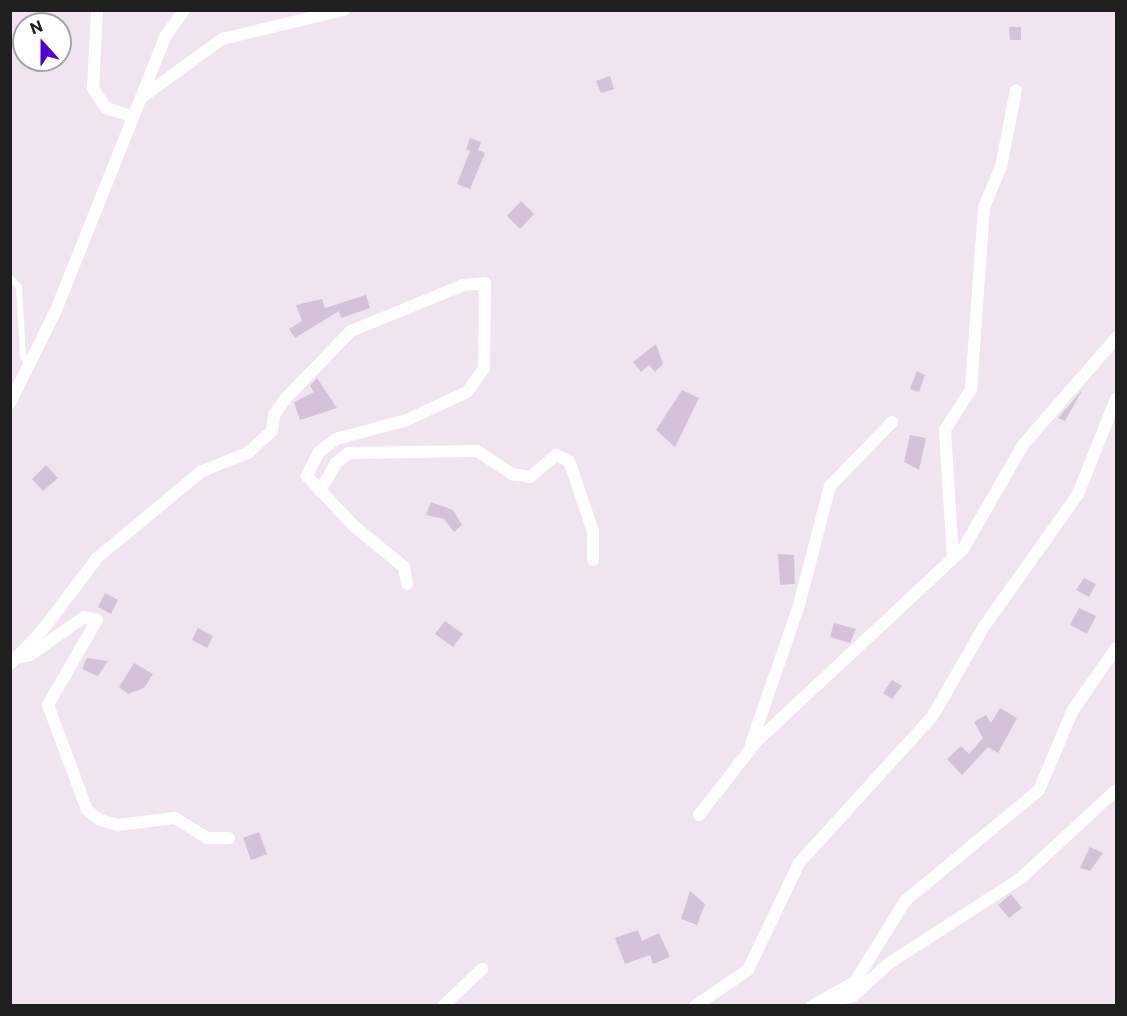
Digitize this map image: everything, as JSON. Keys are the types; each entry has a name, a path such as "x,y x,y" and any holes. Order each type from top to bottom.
{"street":[{"path":"97,10 93,88 106,108 133,117"},
{"path":"10,403 56,310 165,37 184,10"},
{"path":"140,99 222,39 315,15 344,10"},
{"path":"952,558 945,430 971,389 984,207 1000,167 1016,90"},
{"path":"13,661 98,557 202,471 248,453 272,431 274,415 285,399 351,331 464,285 484,284 484,368 467,392 407,420 336,439 319,452 307,476 404,567 407,584"},
{"path":"699,815 748,752 963,549 1023,445 1116,338"},
{"path":"695,1005 748,970 799,863 932,717 985,625 1078,494 1116,399"},
{"path":"748,752 799,605 830,486 892,422"},
{"path":"320,490 336,463 349,453 477,451 512,474 530,477 556,455 569,461 593,531 593,560"},
{"path":"13,661 30,654 84,617 97,620 48,705 87,810 100,820 118,825 175,818 207,838 229,838"},
{"path":"815,1005 855,982 905,901 1039,790 1073,710 1116,648"},
{"path":"815,1005 854,996 888,964 1022,878 1116,790"},
{"path":"443,1005 482,969"}],"lane":[{"path":"10,277 19,286 23,357 28,365"}],"building":[{"path":"1009,27 1021,27 1021,40 1010,40"},
{"path":"610,76 614,89 601,93 596,81"},
{"path":"470,138 481,142 478,150 485,153 470,189 457,184 470,151 466,149"},
{"path":"521,201 534,214 520,229 507,216"},
{"path":"366,295 370,308 341,318 339,311 295,338 289,329 302,321 296,305 322,299 325,308"},
{"path":"656,344 663,364 655,372 649,365 641,372 633,362"},
{"path":"917,371 925,375 919,392 910,389"},
{"path":"317,378 337,408 300,420 294,402 314,392 310,386"},
{"path":"1083,389 1065,421 1058,418"},
{"path":"682,390 699,398 675,447 656,430"},
{"path":"910,435 926,438 919,470 904,462"},
{"path":"46,465 58,478 43,491 32,479"},
{"path":"431,502 453,510 462,525 454,532 444,519 426,515"},
{"path":"778,554 794,555 795,584 780,585"},
{"path":"1084,578 1096,584 1089,597 1076,590"},
{"path":"105,593 118,600 111,614 98,607"},
{"path":"1079,608 1096,616 1087,634 1070,625"},
{"path":"445,621 463,634 453,647 435,634"},
{"path":"834,623 856,629 850,643 830,637"},
{"path":"198,628 213,636 207,648 192,640"},
{"path":"87,658 108,661 98,676 82,669"},
{"path":"134,663 153,674 144,688 128,694 119,687"},
{"path":"892,680 902,686 892,699 883,693"},
{"path":"1000,708 1017,718 998,753 988,747 962,775 947,759 961,746 969,754 983,738 974,722 986,715 991,723"},
{"path":"259,832 267,854 251,860 243,838"},
{"path":"1090,847 1103,853 1090,871 1080,868"},
{"path":"690,891 705,904 697,925 681,919"},
{"path":"1011,894 1022,908 1009,918 998,905"},
{"path":"638,930 642,941 659,933 670,957 653,964 650,955 625,964 615,938"}]}
